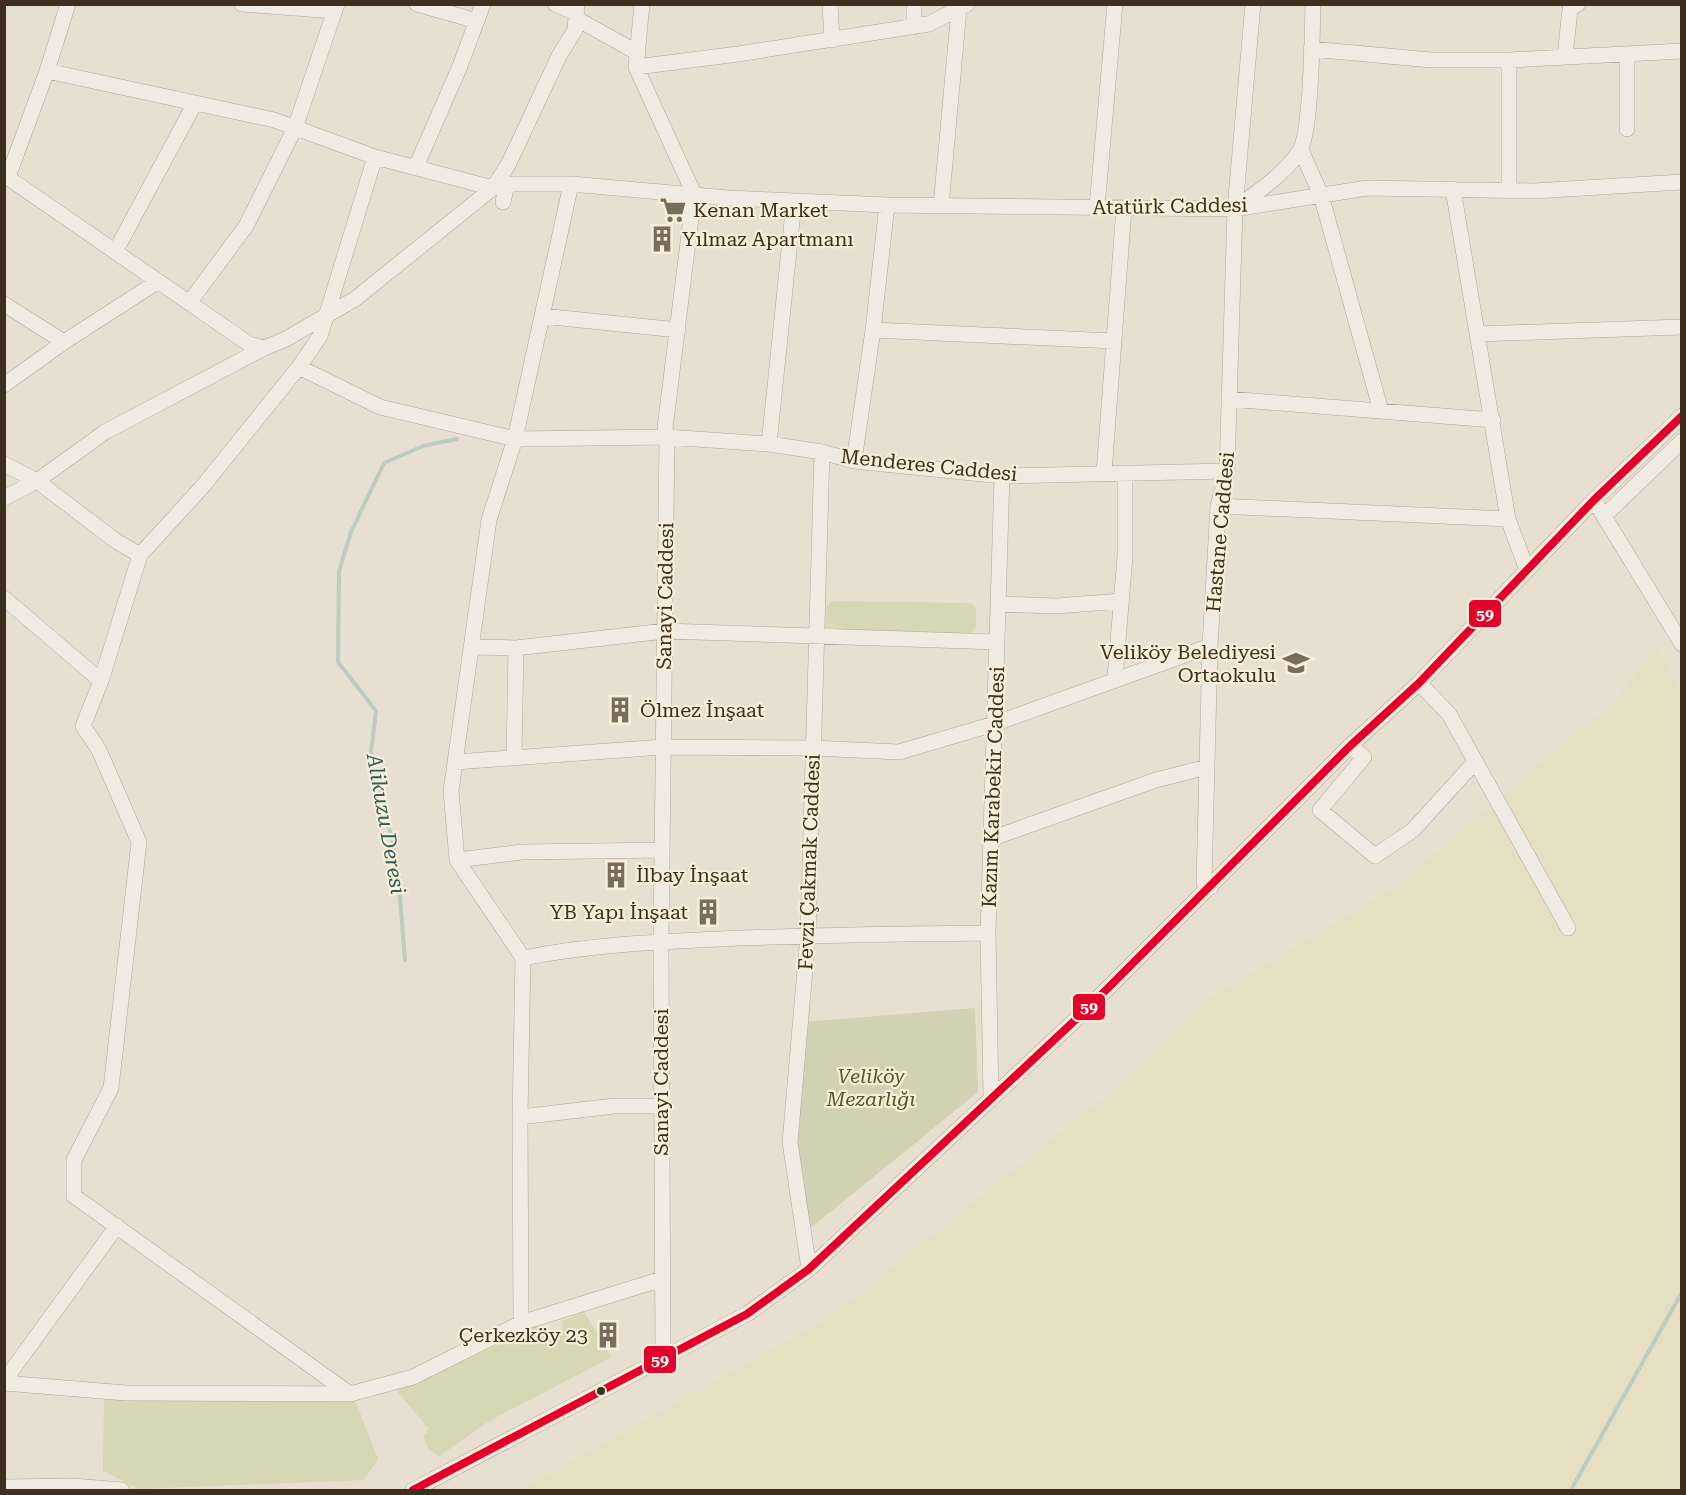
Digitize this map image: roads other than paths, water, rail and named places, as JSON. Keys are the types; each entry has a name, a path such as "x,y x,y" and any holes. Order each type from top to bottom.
{"street":[{"path":"68,4 47,71 6,176 249,344 264,348"},
{"path":"189,303 246,226 295,128 336,8 242,4"},
{"path":"417,4 477,21"},
{"path":"416,167 483,4"},
{"path":"555,4 577,12 637,60 832,40 914,27 929,24 963,7"},
{"path":"642,4 637,60 694,194"},
{"path":"830,4 832,40"},
{"path":"914,4 914,27"},
{"path":"1097,207 1115,4"},
{"name":"Hastane Caddesi","path":"1211,887 1204,883 1210,646 1218,506 1227,471 1235,209 1253,4"},
{"path":"1235,209 1276,178 1300,150 1309,101 1313,4"},
{"path":"1566,57 1570,9 1578,4"},
{"path":"941,206 963,7"},
{"path":"4,498 37,482 105,432 324,318 381,280 500,186 559,56 575,30 577,12"},
{"path":"1311,49 1431,60 1509,60 1682,51"},
{"path":"1626,129 1627,54"},
{"path":"1509,60 1509,190"},
{"name":"Atatürk Caddesi","path":"47,71 274,120 375,157 500,186 571,184 794,202 886,205 1235,209 1367,188 1509,190 1682,182"},
{"path":"115,252 195,103"},
{"path":"1300,150 1321,195 1381,411"},
{"path":"350,1394 75,1196 74,1160 111,1088 140,842 99,750 83,726 101,681 140,555 203,486 299,367 320,336 375,157"},
{"path":"521,1323 520,1117 523,958 457,860 451,791 489,520 514,439 571,184"},
{"path":"500,186 503,202"},
{"path":"1453,189 1508,519 1527,570"},
{"name":"Sanayi Caddesi","path":"663,1360 660,1106 667,437 665,428 694,194"},
{"path":"769,444 794,202"},
{"path":"854,461 873,330 886,205"},
{"path":"1104,473 1124,208"},
{"path":"4,385 64,342 158,282"},
{"path":"4,304 64,342"},
{"path":"542,316 678,330"},
{"path":"1478,334 1682,327"},
{"path":"873,330 1114,341"},
{"name":"Menderes Caddesi","path":"299,367 380,408 514,439 667,437 769,444 822,452 854,461 1002,476 1227,471"},
{"path":"1229,399 1492,420"},
{"path":"413,1491 747,1314 809,1269 1211,887 1350,746 1419,683 1594,500 1682,416"},
{"path":"1604,516 1682,441"},
{"name":"Fevzi Çakmak Caddesi","path":"809,1269 790,1142 808,935 822,452"},
{"path":"4,464 37,482 116,541 140,555"},
{"path":"1115,678 1125,556 1125,473"},
{"name":"Kazım Karabekir Caddesi","path":"992,1097 988,933 993,838 994,724 1002,476"},
{"path":"1594,500 1677,625 1682,644"},
{"path":"1218,506 1508,519"},
{"path":"4,598 101,681"},
{"path":"998,604 1056,606 1121,601"},
{"path":"471,647 516,648 665,631 997,642"},
{"path":"455,762 663,747 813,747 899,753 994,724 1115,678 1210,646"},
{"path":"514,758 516,648"},
{"path":"1419,683 1449,714 1568,928"},
{"path":"1350,746 1364,757 1320,810 1375,856 1413,830 1475,762"},
{"path":"993,838 1156,780 1207,767"},
{"path":"1308,789 1325,803"},
{"path":"457,860 522,852 663,850"},
{"path":"523,958 566,949 661,942 808,935 988,933"},
{"path":"520,1117 614,1106 660,1106"},
{"path":"4,1382 117,1226"},
{"path":"4,1382 126,1393 350,1394 413,1377 521,1323 662,1279"},
{"path":"4,1487 73,1486 122,1491"}],"waterway":[{"name":"Alikuzu Deresi","path":"405,960 397,861 371,752 376,711 338,662 339,571 351,532 384,463 423,446 457,439"},
{"path":"1571,1490 1682,1292"}],"place":[{"name":"Kenan Market","path":"673,210"},
{"name":"Yılmaz Apartmanı","path":"662,239"},
{"name":"Veliköy Belediyesi Ortaokulu","path":"1296,663"},
{"name":"Ölmez İnşaat","path":"620,710"},
{"name":"İlbay İnşaat","path":"616,875"},
{"name":"YB Yapı İnşaat","path":"708,912"},
{"name":"Çerkezköy 23","path":"608,1335"}],"park label":[{"name":"Veliköy Mezarlığı","path":"871,1088"}]}
